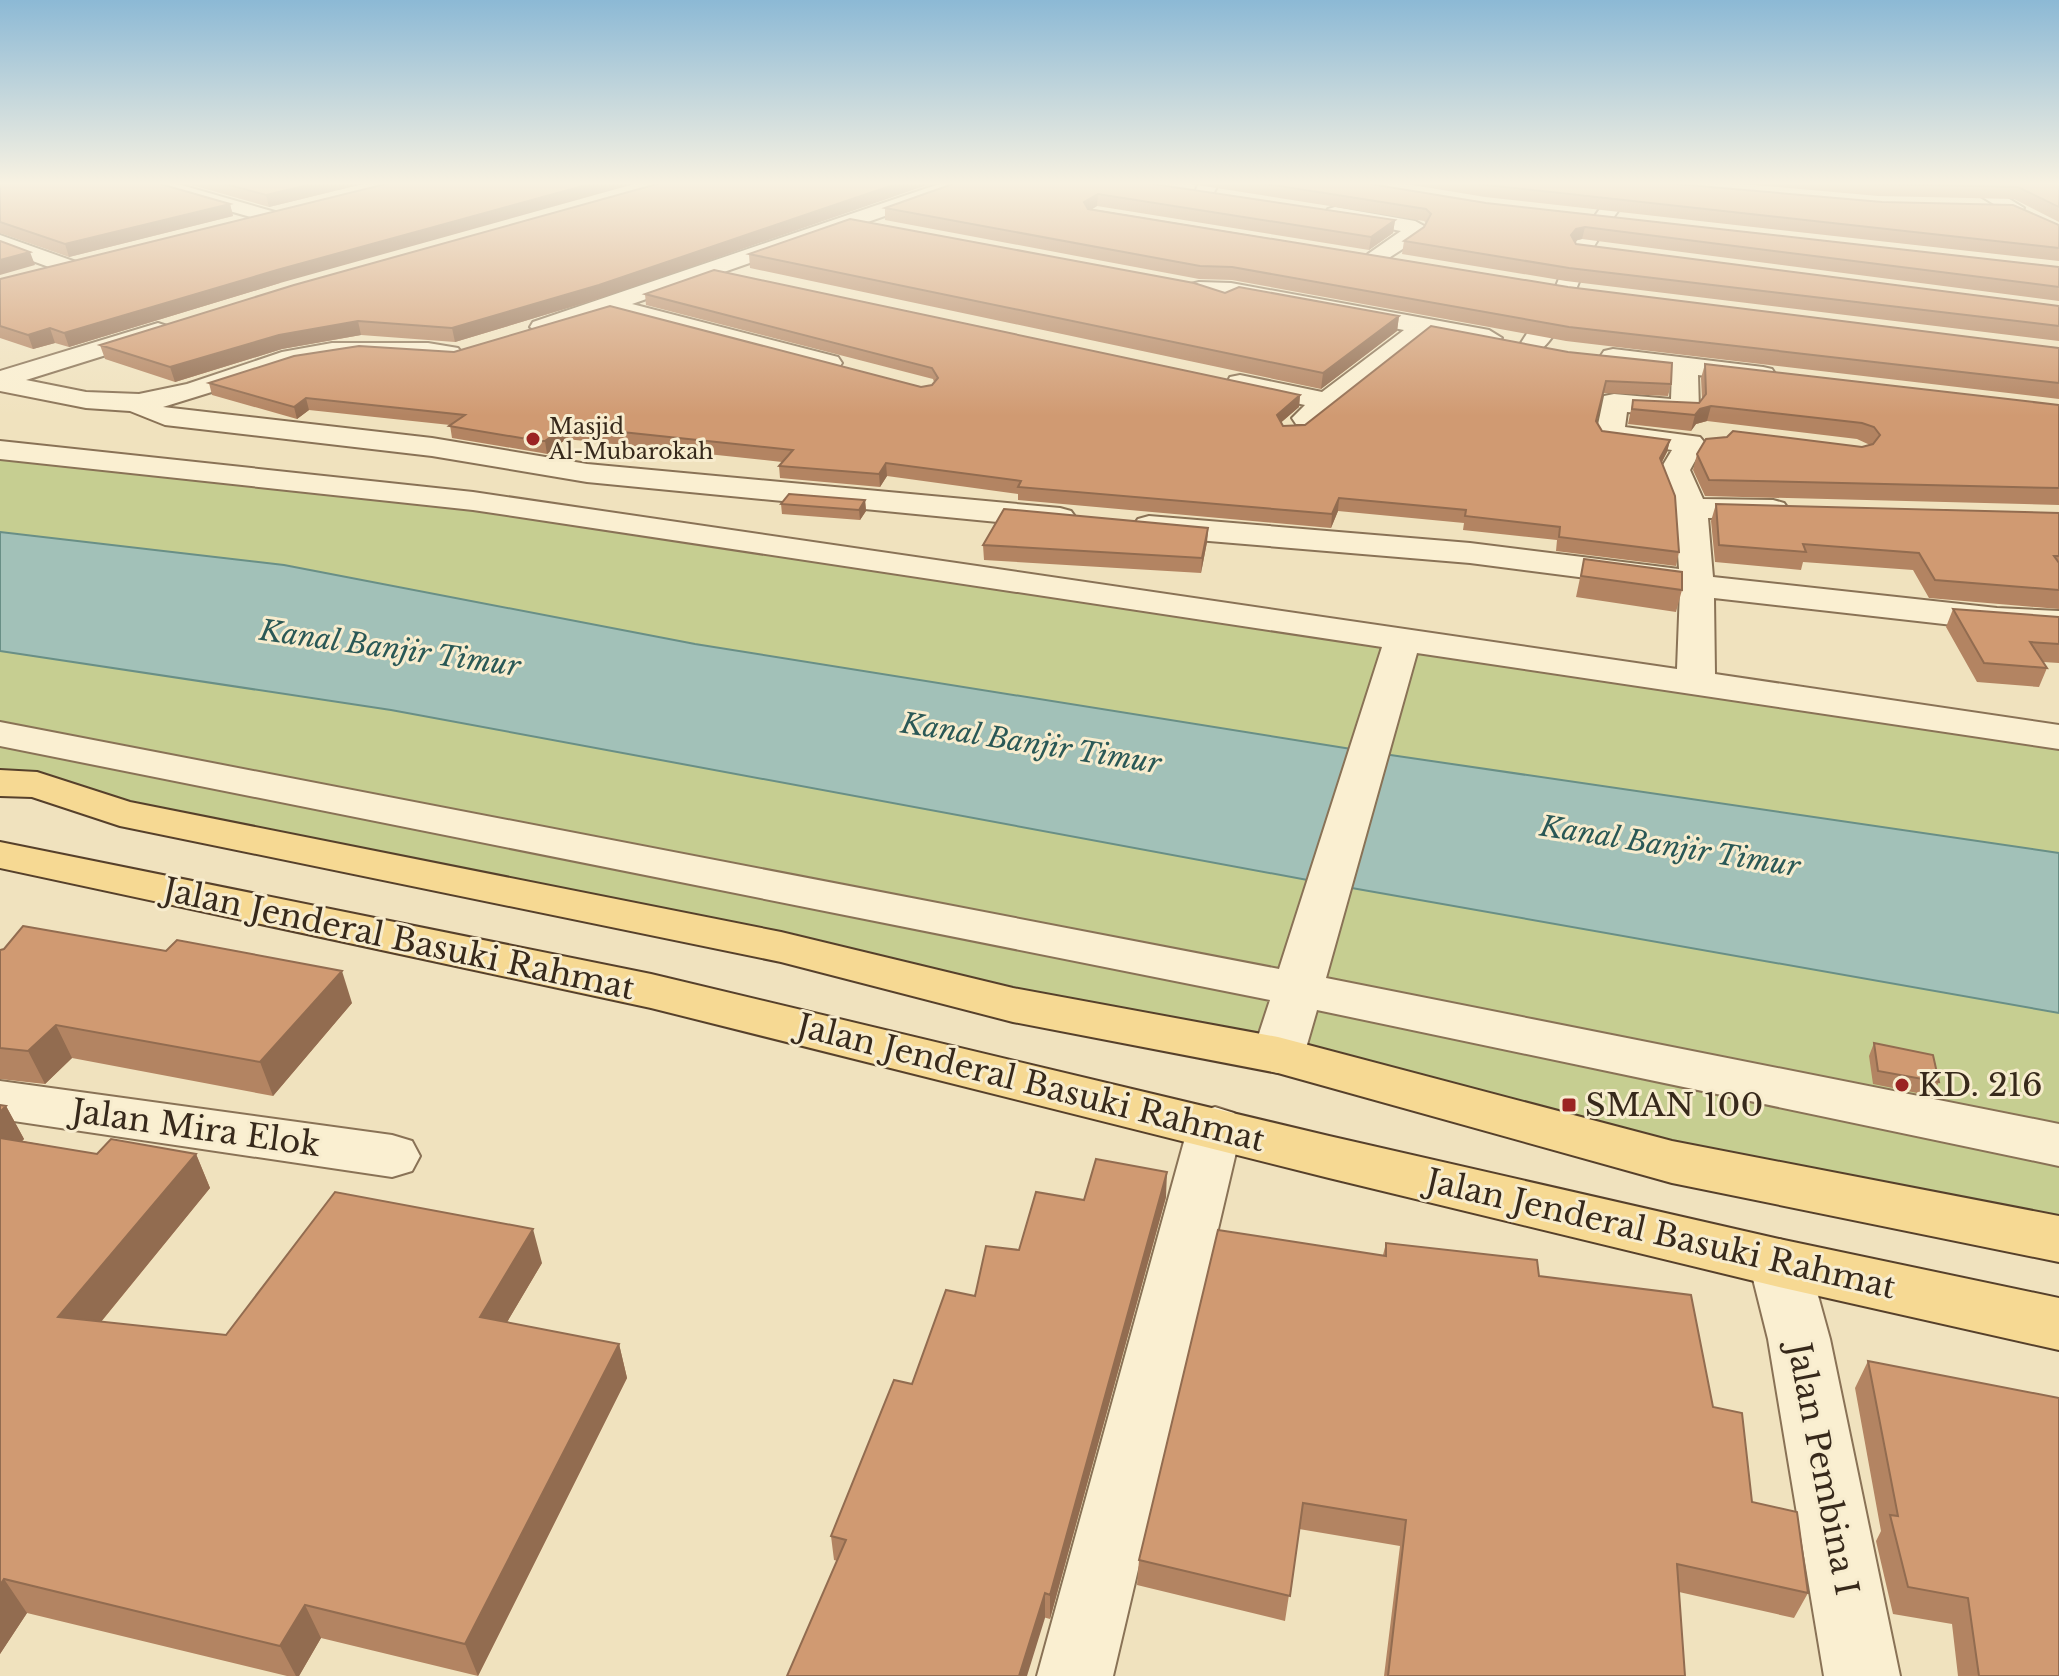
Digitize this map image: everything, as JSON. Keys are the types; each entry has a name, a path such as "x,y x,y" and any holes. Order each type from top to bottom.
{"main road":[{"path":"0,783 37,785 120,813 781,947 1013,1005 1278,1055 1658,1159 2059,1239"},
{"name":"Jalan Jenderal Basuki Rahmat","path":"0,855 651,991 1779,1263 2059,1324"}],"street":[{"path":"27,277 76,265 57,259"},
{"path":"512,336 611,306 738,259"},
{"path":"1379,259 1406,264"},
{"path":"1556,350 1566,291 1578,259"},
{"path":"709,269 755,279"},
{"path":"1541,287 1593,295"},
{"path":"1191,288 1419,330 1793,378"},
{"path":"611,306 848,368"},
{"path":"0,382 186,322"},
{"path":"1292,429 1419,330"},
{"path":"0,382 89,401 137,402 160,399 292,358 362,346 456,353 470,349"},
{"path":"1685,366 1685,409 1614,402 1610,434 1713,444 1707,433 1722,435"},
{"path":"1214,377 1328,402"},
{"path":"137,402 146,410 165,417 432,447 587,473 1470,553 1983,618 2059,622"},
{"path":"1690,443 1675,470 1691,508 1696,584 1696,682"},
{"path":"0,450 473,501 1402,646 1696,682 2059,737"},
{"path":"1691,508 1799,511"},
{"path":"1278,1055 1402,646"},
{"path":"0,734 1297,989 2059,1145"},
{"name":"Jalan Mira Elok","path":"0,1100 392,1156"},
{"path":"1075,1676 1215,1127"},
{"name":"Jalan Pembina I","path":"1779,1263 1799,1339 1862,1676"}],"green space":[{"path":"0,453 473,501 2059,737 2059,1239 0,783"}],"water":[{"name":"Kanal Banjir Timur","path":"0,532 284,565 695,644 1370,752 2059,853 2059,1013 1329,884 391,710 0,651"}],"building":[{"path":"80,259 316,259 64,333 50,328 28,335 0,326 0,279"},
{"path":"387,259 675,259 452,328 358,321 279,335 170,367 100,345"},
{"path":"774,259 1066,259 1194,283 1225,293 1239,287 1399,316 1323,373"},
{"path":"1163,259 1397,259 1568,287 2059,348 2059,383 1569,327 1232,267 1200,266"},
{"path":"1515,259 1695,259 2059,306 2059,326"},
{"path":"1839,259 1989,259 2059,267 2059,287"},
{"path":"714,270 1300,395 1277,415 1283,426 1305,425 1431,326 1568,352 1672,363 1671,384 1606,381 1596,421 1602,431 1670,440 1660,458 1675,496 1679,552 1559,537 1560,527 1465,516 1466,510 1339,498 1332,514 1018,487 1021,481 886,463 879,474 779,466 793,450 564,427 545,441 539,441 449,426 465,415 306,398 294,407 209,383 294,356 359,346 454,352 610,306 921,387 932,385 938,378 932,368 645,294"},
{"path":"1705,364 2059,405 2059,488 1709,480 1697,454 1706,439 1727,437 1733,431 1862,447 1873,444 1880,435 1874,427 1862,423 1711,406 1700,409 1695,415 1632,409 1633,400 1699,403 1706,394"},
{"path":"789,494 865,500 859,510 781,504"},
{"path":"1716,504 2059,513 2059,556 2054,556 2059,563 2059,590 1935,580 1919,553 1803,544 1806,552 1719,545"},
{"path":"1004,509 1208,528 1202,558 983,545"},
{"path":"1584,559 1682,572 1682,590 1581,576"},
{"path":"1953,609 2059,617 2059,644 2030,642 2047,668 1984,663"},
{"path":"23,926 166,951 177,940 342,971 260,1062 56,1025 28,1051 0,1048 0,950"},
{"path":"1874,1043 1933,1055 1939,1082 1878,1071"},
{"path":"0,1138 97,1154 111,1139 196,1154 58,1317 226,1335 335,1192 533,1229 480,1317 619,1344 465,1644 305,1605 280,1646 4,1579 0,1585"},
{"path":"1096,1159 1167,1172 1050,1595 1045,1593 1019,1676 787,1676 846,1540 831,1536 894,1380 912,1384 946,1290 975,1296 986,1246 1019,1250 1036,1192 1084,1200"},
{"path":"1218,1230 1386,1256 1386,1243 1537,1260 1539,1276 1691,1295 1713,1407 1742,1413 1752,1502 1797,1512 1808,1593 1677,1564 1685,1676 1388,1676 1406,1520 1303,1503 1290,1596 1139,1560"},
{"path":"1868,1361 2059,1398 2059,1676 1979,1676 1968,1598 1908,1587 1890,1515 1898,1516"}],"place":[{"name":"Masjid Al-Mubarokah","path":"533,439"},
{"name":"KD. 216","path":"1902,1085"},
{"name":"SMAN 100","path":"1569,1105"}]}
